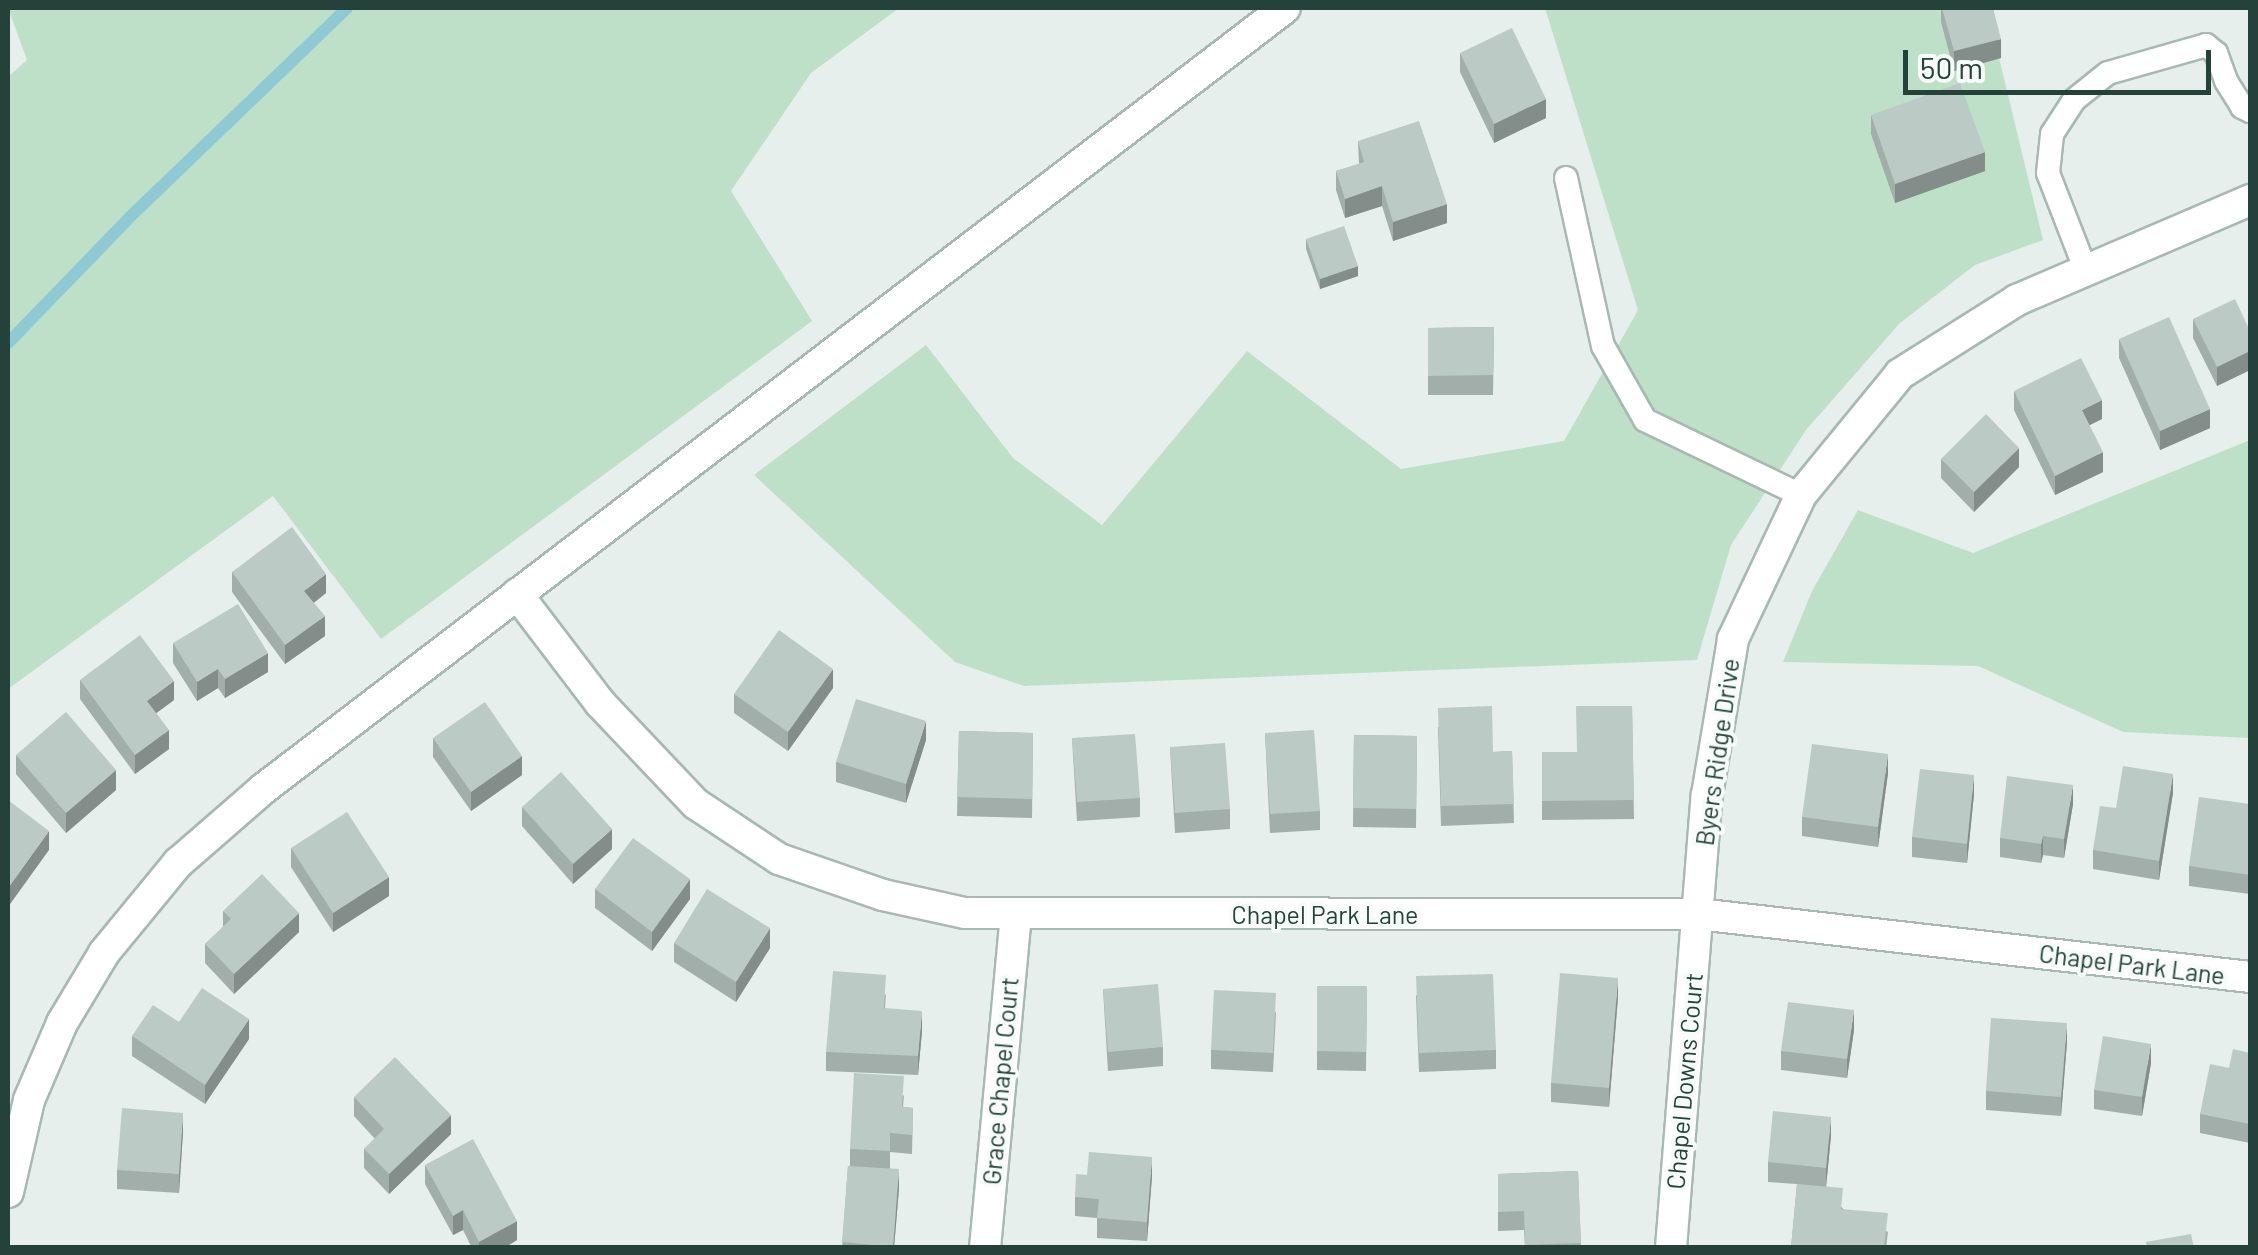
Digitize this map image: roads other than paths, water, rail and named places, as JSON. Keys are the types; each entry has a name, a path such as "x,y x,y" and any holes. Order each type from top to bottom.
{"street":[{"path":"8,1192 30,1100 62,1023 104,954 178,864 263,789 1285,8"},
{"name":"Byers Ridge Drive","path":"1698,914 1707,794 1733,639 1801,494 1900,374 2018,300 2250,200"},
{"name":"Chapel Park Lane","path":"518,594 600,703 696,804 779,859 883,895 964,914 1698,914 2250,977"},
{"name":"Grace Chapel Court","path":"985,1248 1016,914"},
{"name":"Chapel Downs Court","path":"1671,1248 1698,914"}],"lane":[{"path":"2086,270 2048,173 2052,134 2074,100 2108,73 2206,45 2216,52 2226,81 2242,106 2250,111"},
{"path":"1566,178 1603,346 1645,420 1801,494"}],"waterway":[{"path":"8,343 131,216 347,8"}]}
